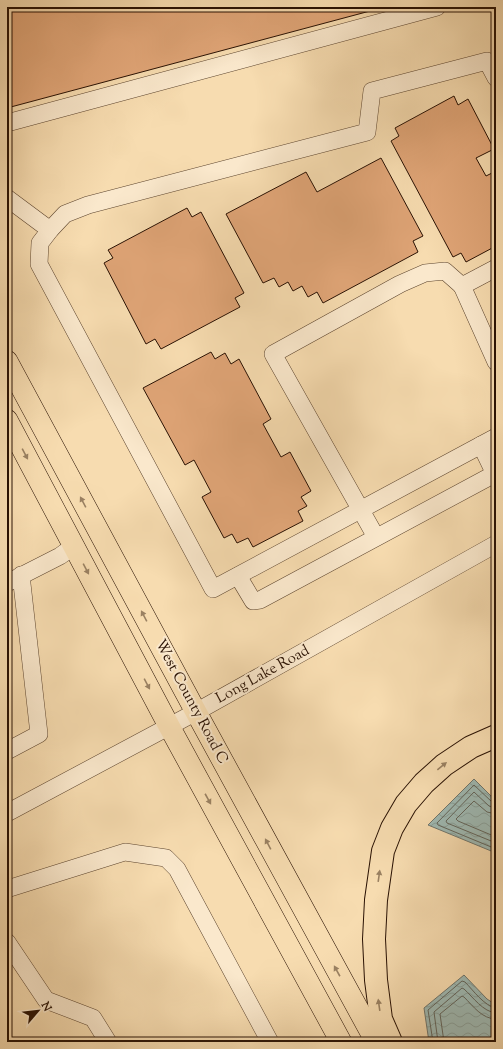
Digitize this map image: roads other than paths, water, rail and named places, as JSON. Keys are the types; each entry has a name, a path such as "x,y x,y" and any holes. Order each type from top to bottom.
{"highway":[{"path":"391,1042 381,1019 376,980 374,939 376,900 383,851 392,828 406,804 424,783 444,765 470,747 496,736"}],"main road":[{"name":"West County Road C","path":"7,361 376,1042"},
{"name":"West County Road C","path":"7,420 169,726 341,1042"}],"street":[{"path":"7,123 437,7"},
{"path":"496,78 487,61 372,91 368,132 88,205 65,214 40,243 39,264 213,589 496,437"},
{"path":"7,198 50,230"},
{"path":"462,286 496,268"},
{"path":"376,537 273,354 400,284 425,273 445,271 462,286 496,362"},
{"path":"238,576 253,601 260,600 492,474 492,466 481,445"},
{"name":"Long Lake Road","path":"7,813 196,712 496,544"},
{"path":"7,751 39,734 14,579 60,556 74,546"},
{"path":"7,889 125,852 166,858 177,869 270,1042"},
{"path":"7,942 46,1000 93,1018 108,1042"}],"water":[{"path":"474,779 496,801 496,853 428,825"},
{"path":"464,975 487,999 496,1005 496,1042 429,1042 424,1008"}]}
